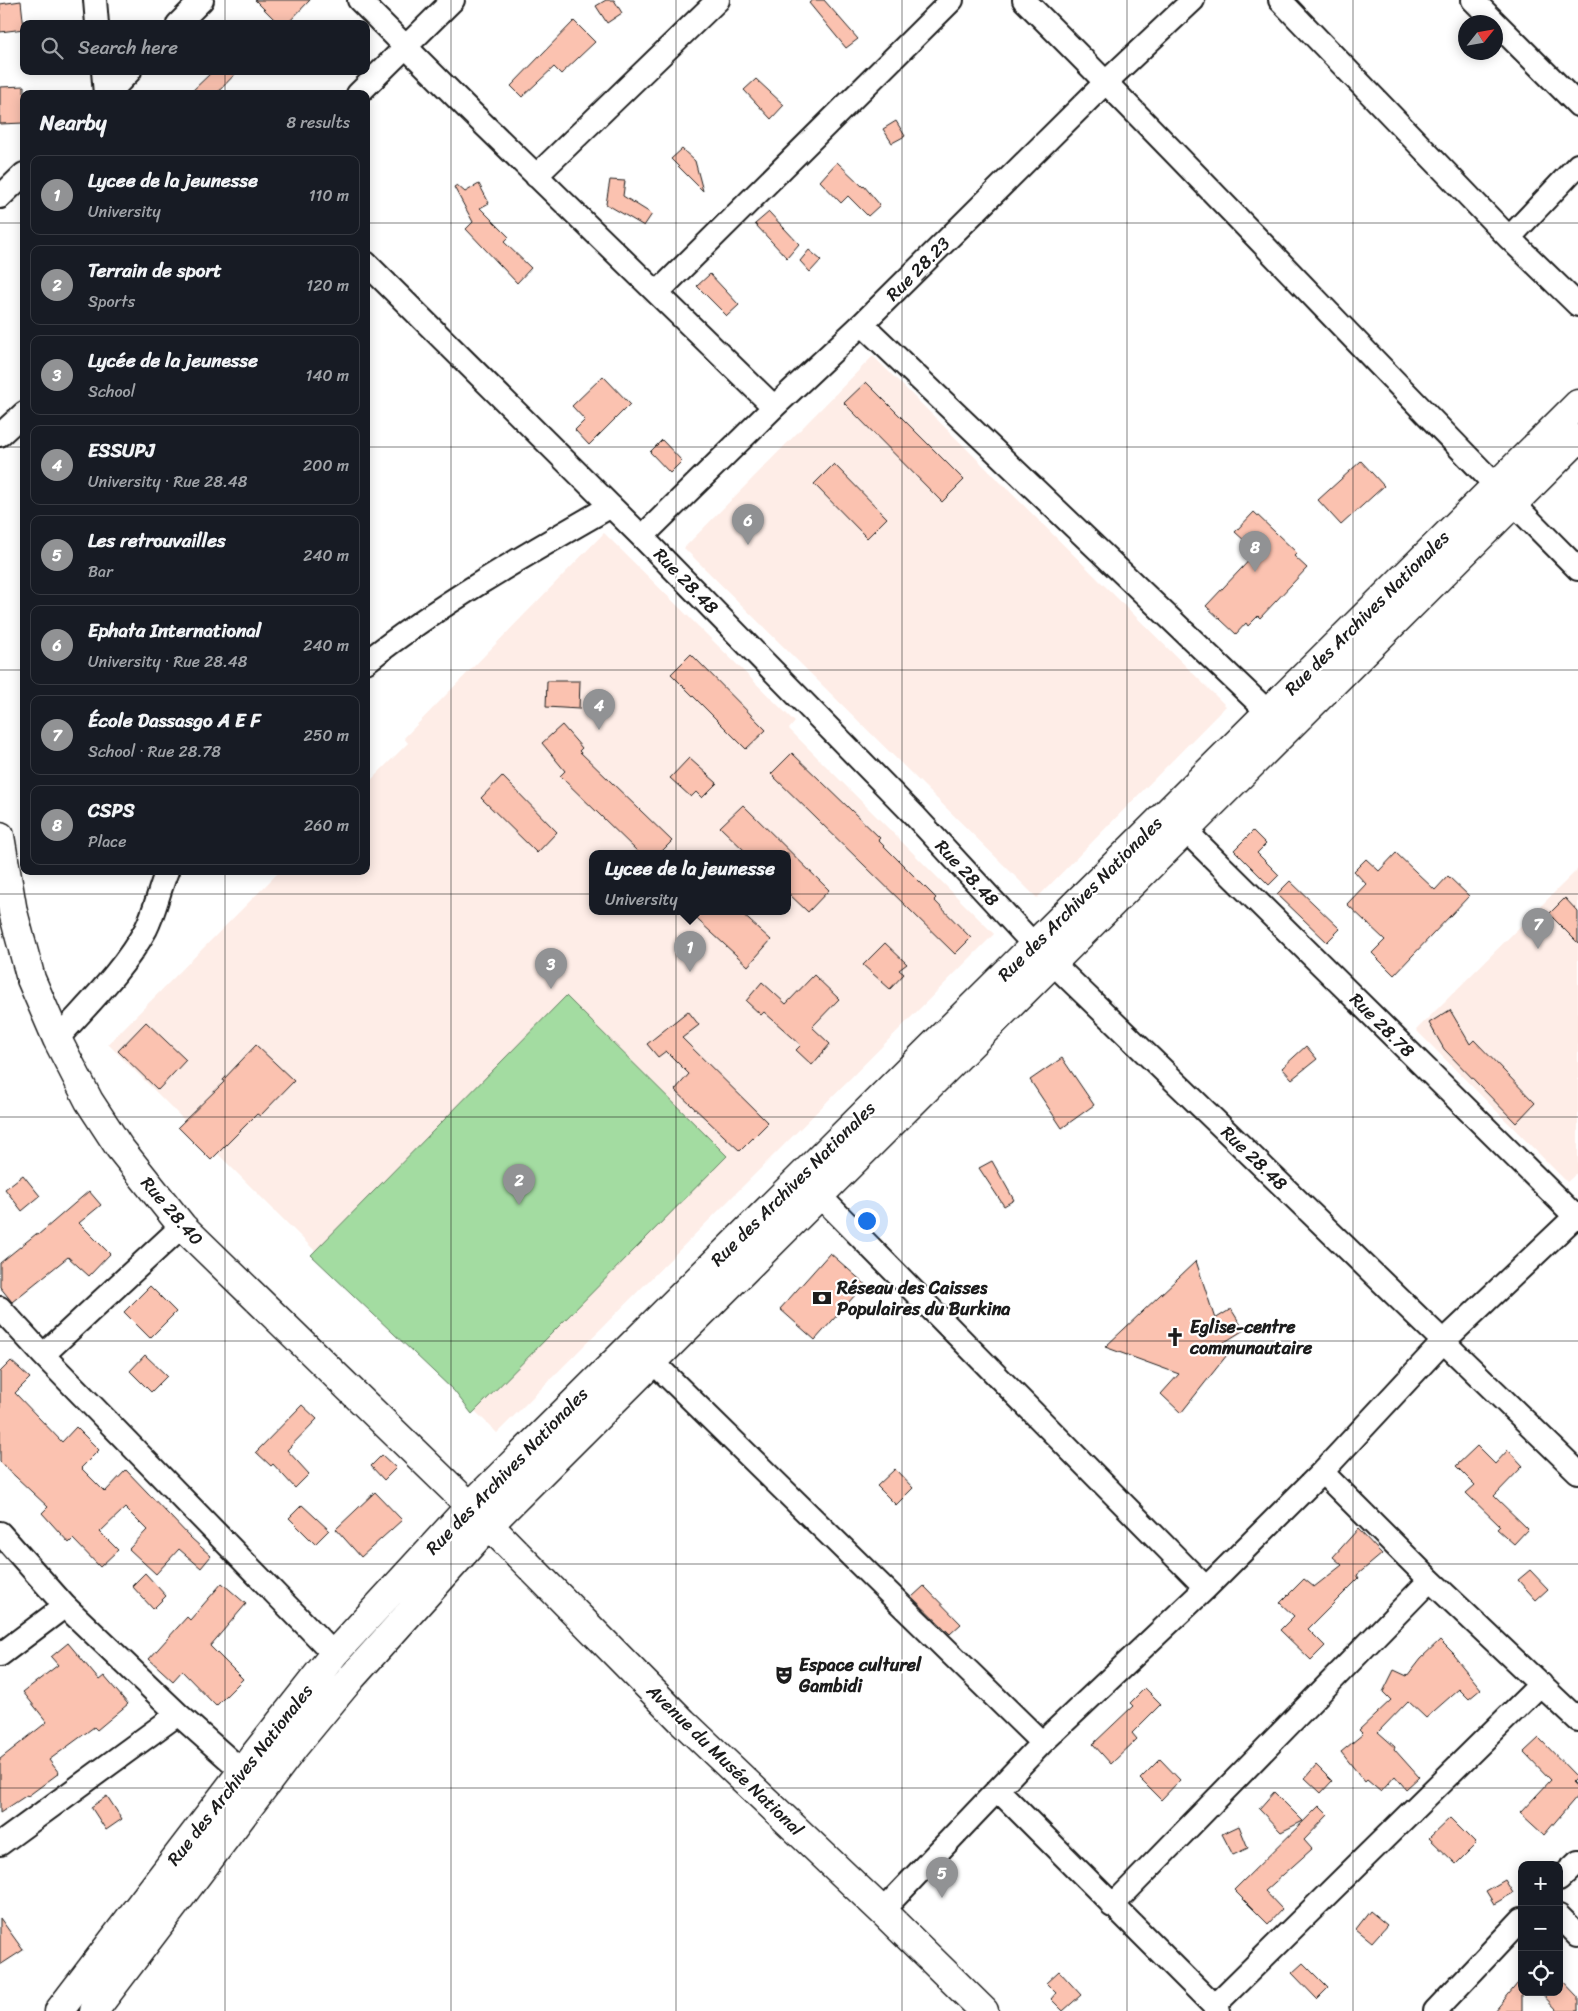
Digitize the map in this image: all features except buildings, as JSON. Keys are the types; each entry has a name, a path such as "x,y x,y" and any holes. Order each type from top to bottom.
{"street":[{"path":"95,0 97,20"},
{"path":"182,20 202,0"},
{"path":"358,0 774,407"},
{"path":"362,90 453,0"},
{"path":"536,176 718,0"},
{"path":"657,293 952,0"},
{"path":"1024,0 1106,82 1504,495 1578,569"},
{"name":"Rue 28.23","path":"642,538 774,407 862,324 1106,82 1193,0"},
{"path":"1280,0 1508,238 1578,305"},
{"path":"1473,0 1487,15"},
{"path":"1503,31 1578,105"},
{"path":"104,75 105,90"},
{"path":"110,90 126,75"},
{"path":"1508,238 1578,164"},
{"path":"0,197 20,178"},
{"name":"Rue 28.48","path":"370,267 611,506 915,816 1043,954 1578,1472"},
{"path":"862,324 1268,712"},
{"name":"Rue des Archives Nationales","path":"59,2011 334,1654 470,1506 1043,954 1186,831 1504,495 1578,404"},
{"path":"0,435 20,417"},
{"name":"Rue des Archives Nationales","path":"94,2011 295,1746 352,1678 489,1525 820,1196 1268,712 1504,495 1578,440"},
{"path":"370,659 394,640 460,596 611,506"},
{"name":"Rue 28.78","path":"1186,831 1577,1217"},
{"name":"Rue 28.40","path":"0,836 13,912 31,979 57,1039 90,1101 119,1147 182,1226 470,1506"},
{"path":"57,1039 116,973 135,947 147,927 166,875"},
{"path":"820,1196 1206,1588"},
{"path":"882,1910 1042,1743 1206,1588 1322,1472 1443,1342 1577,1217"},
{"path":"43,1355 182,1226"},
{"path":"0,1308 43,1355 334,1654"},
{"path":"653,1362 1042,1743"},
{"path":"1322,1472 1430,1580 1578,1720"},
{"name":"Avenue du Musée National","path":"470,1506 683,1722 882,1910 984,2011"},
{"path":"0,1533 64,1606 178,1714 242,1771"},
{"path":"1112,1906 1430,1580"},
{"path":"0,1655 64,1606"},
{"path":"998,1790 1112,1906 1217,2008 1541,1684"},
{"path":"0,1844 178,1714"},
{"path":"1563,1876 1578,1862"},
{"path":"1563,1920 1578,1935"},
{"path":"1437,2010 1518,1922"}],"shaded area":[{"path":"873,356 1226,706 1037,898 684,548"},
{"path":"604,533 795,722 789,729 994,934 497,1433 108,1044 276,875 370,875 370,781 408,743 404,738"},
{"path":"1578,869 1578,1172 1567,1182 1416,1030"}],"green space":[{"path":"566,996 727,1156 472,1414 454,1391 311,1255"}],"place":[{"name":"Ephata International","path":"748,545"},
{"name":"CSPS","path":"1255,572"},
{"name":"ESSUPJ","path":"599,730"},
{"name":"École Dassasgo A E F","path":"1538,949"},
{"name":"Lycee de la jeunesse","path":"690,972"},
{"name":"Lycée de la jeunesse","path":"551,989"},
{"name":"Terrain de sport","path":"519,1205"},
{"name":"Réseau des Caisses Populaires du Burkina","path":"822,1298"},
{"name":"Eglise-centre communautaire","path":"1175,1337"},
{"name":"Espace culturel Gambidi","path":"784,1675"},
{"name":"Les retrouvailles","path":"942,1898"}]}
